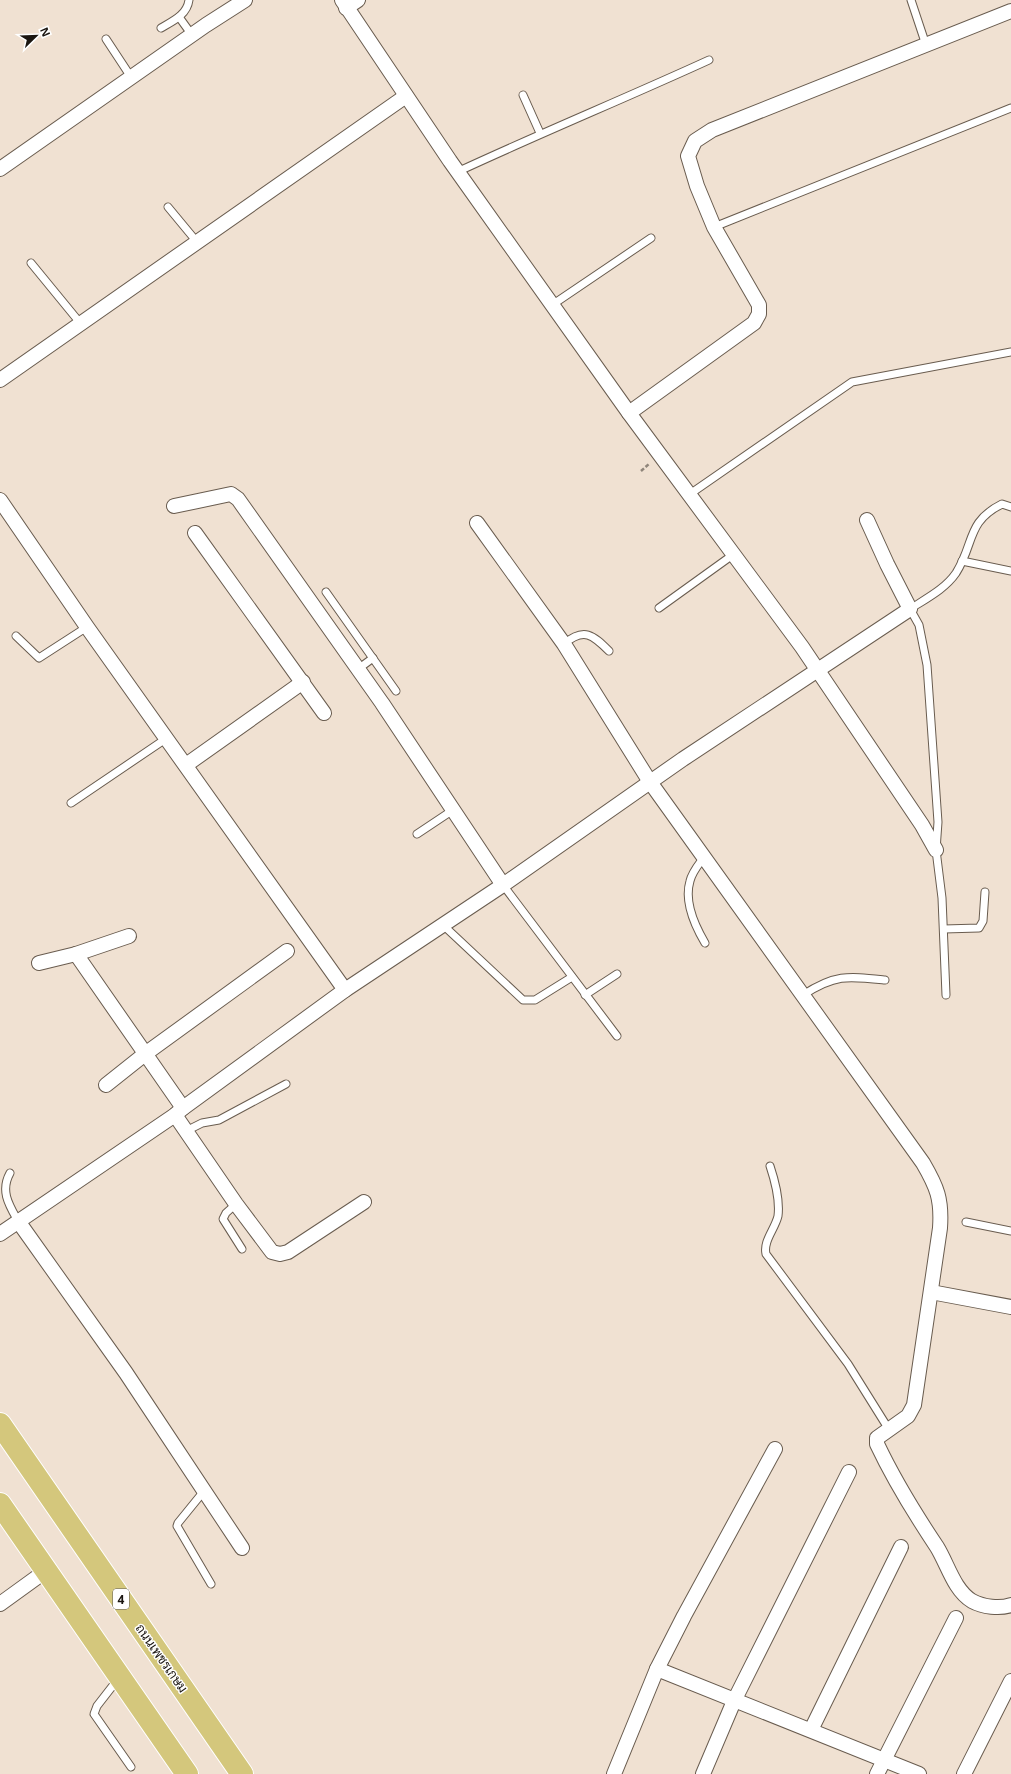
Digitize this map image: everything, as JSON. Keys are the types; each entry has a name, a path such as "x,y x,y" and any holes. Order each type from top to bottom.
{"main road":[{"name":"ถนนเพชรเกษม","path":"0,1424 242,1774"},
{"path":"0,1504 187,1774"}],"street":[{"path":"0,169 131,77 245,0"},
{"path":"358,0 344,4 458,172 552,305 629,413 819,671 922,825 936,850"},
{"path":"629,413 754,323 759,314 759,305 714,227 697,186 688,156 695,141 712,130 1011,11"},
{"path":"0,380 406,96"},
{"path":"174,506 231,494 238,498 358,669 503,885"},
{"path":"0,500 87,627 345,990"},
{"path":"0,1234 179,1112 345,990 503,885 650,782 819,671 910,609 886,564 867,520"},
{"path":"477,523 564,644 650,782 923,1163 935,1183 941,1208 931,1292 914,1404 908,1416 888,1428 877,1438 877,1444 916,1516 937,1548 957,1586 972,1600 1004,1608 1011,1605"},
{"path":"195,533 324,713"},
{"path":"186,765 303,682"},
{"path":"39,963 76,954 129,936"},
{"path":"106,1084 287,951"},
{"path":"76,954 145,1054 179,1112 186,1131 236,1204 272,1252 280,1254 288,1252 364,1202"},
{"path":"18,1221 126,1373 242,1548"},
{"path":"931,1292 1011,1307"},
{"path":"614,1774 657,1669 684,1616 776,1449"},
{"path":"704,1774 734,1701 849,1472"},
{"path":"811,1730 901,1546"},
{"path":"0,1604 47,1570"},
{"path":"877,1774 956,1618"},
{"path":"657,1669 918,1774"},
{"path":"964,1774 1011,1681"}],"lane":[{"path":"161,28 179,17 186,9 189,0"},
{"path":"911,0 926,45"},
{"path":"179,17 192,35"},
{"path":"106,39 131,77"},
{"path":"458,172 540,133 614,103 709,60"},
{"path":"523,95 540,133"},
{"path":"714,227 1011,108"},
{"path":"168,207 197,242"},
{"path":"552,305 651,238"},
{"path":"31,263 81,324"},
{"path":"690,494 852,382 1011,352"},
{"path":"946,995 942,898 936,850 938,822 927,665 919,625 910,609 942,589 956,573 962,561 974,527 988,511 1002,504 1011,507"},
{"path":"659,608 734,554"},
{"path":"962,561 1011,572"},
{"path":"326,592 396,691"},
{"path":"16,636 39,658 87,627"},
{"path":"564,644 573,637 584,634 595,637 609,651"},
{"path":"358,669 372,658"},
{"path":"71,804 167,738"},
{"path":"417,834 453,810"},
{"path":"704,857 690,881 688,900 699,933 705,943"},
{"path":"503,885 617,1036"},
{"path":"944,929 978,928 983,921 985,892"},
{"path":"443,925 523,1000 535,1000 572,977"},
{"path":"585,995 617,974"},
{"path":"803,995 819,985 834,979 851,976 885,980"},
{"path":"186,1131 202,1123 219,1120 286,1084"},
{"path":"770,1166 777,1198 778,1215 774,1230 765,1245 766,1254 848,1364 888,1428"},
{"path":"10,1173 3,1185 6,1199 18,1221"},
{"path":"236,1204 226,1213 223,1219 242,1249"},
{"path":"966,1222 1011,1230"},
{"path":"204,1491 177,1526 211,1584"},
{"path":"120,1677 97,1706 94,1714 131,1767"}]}
